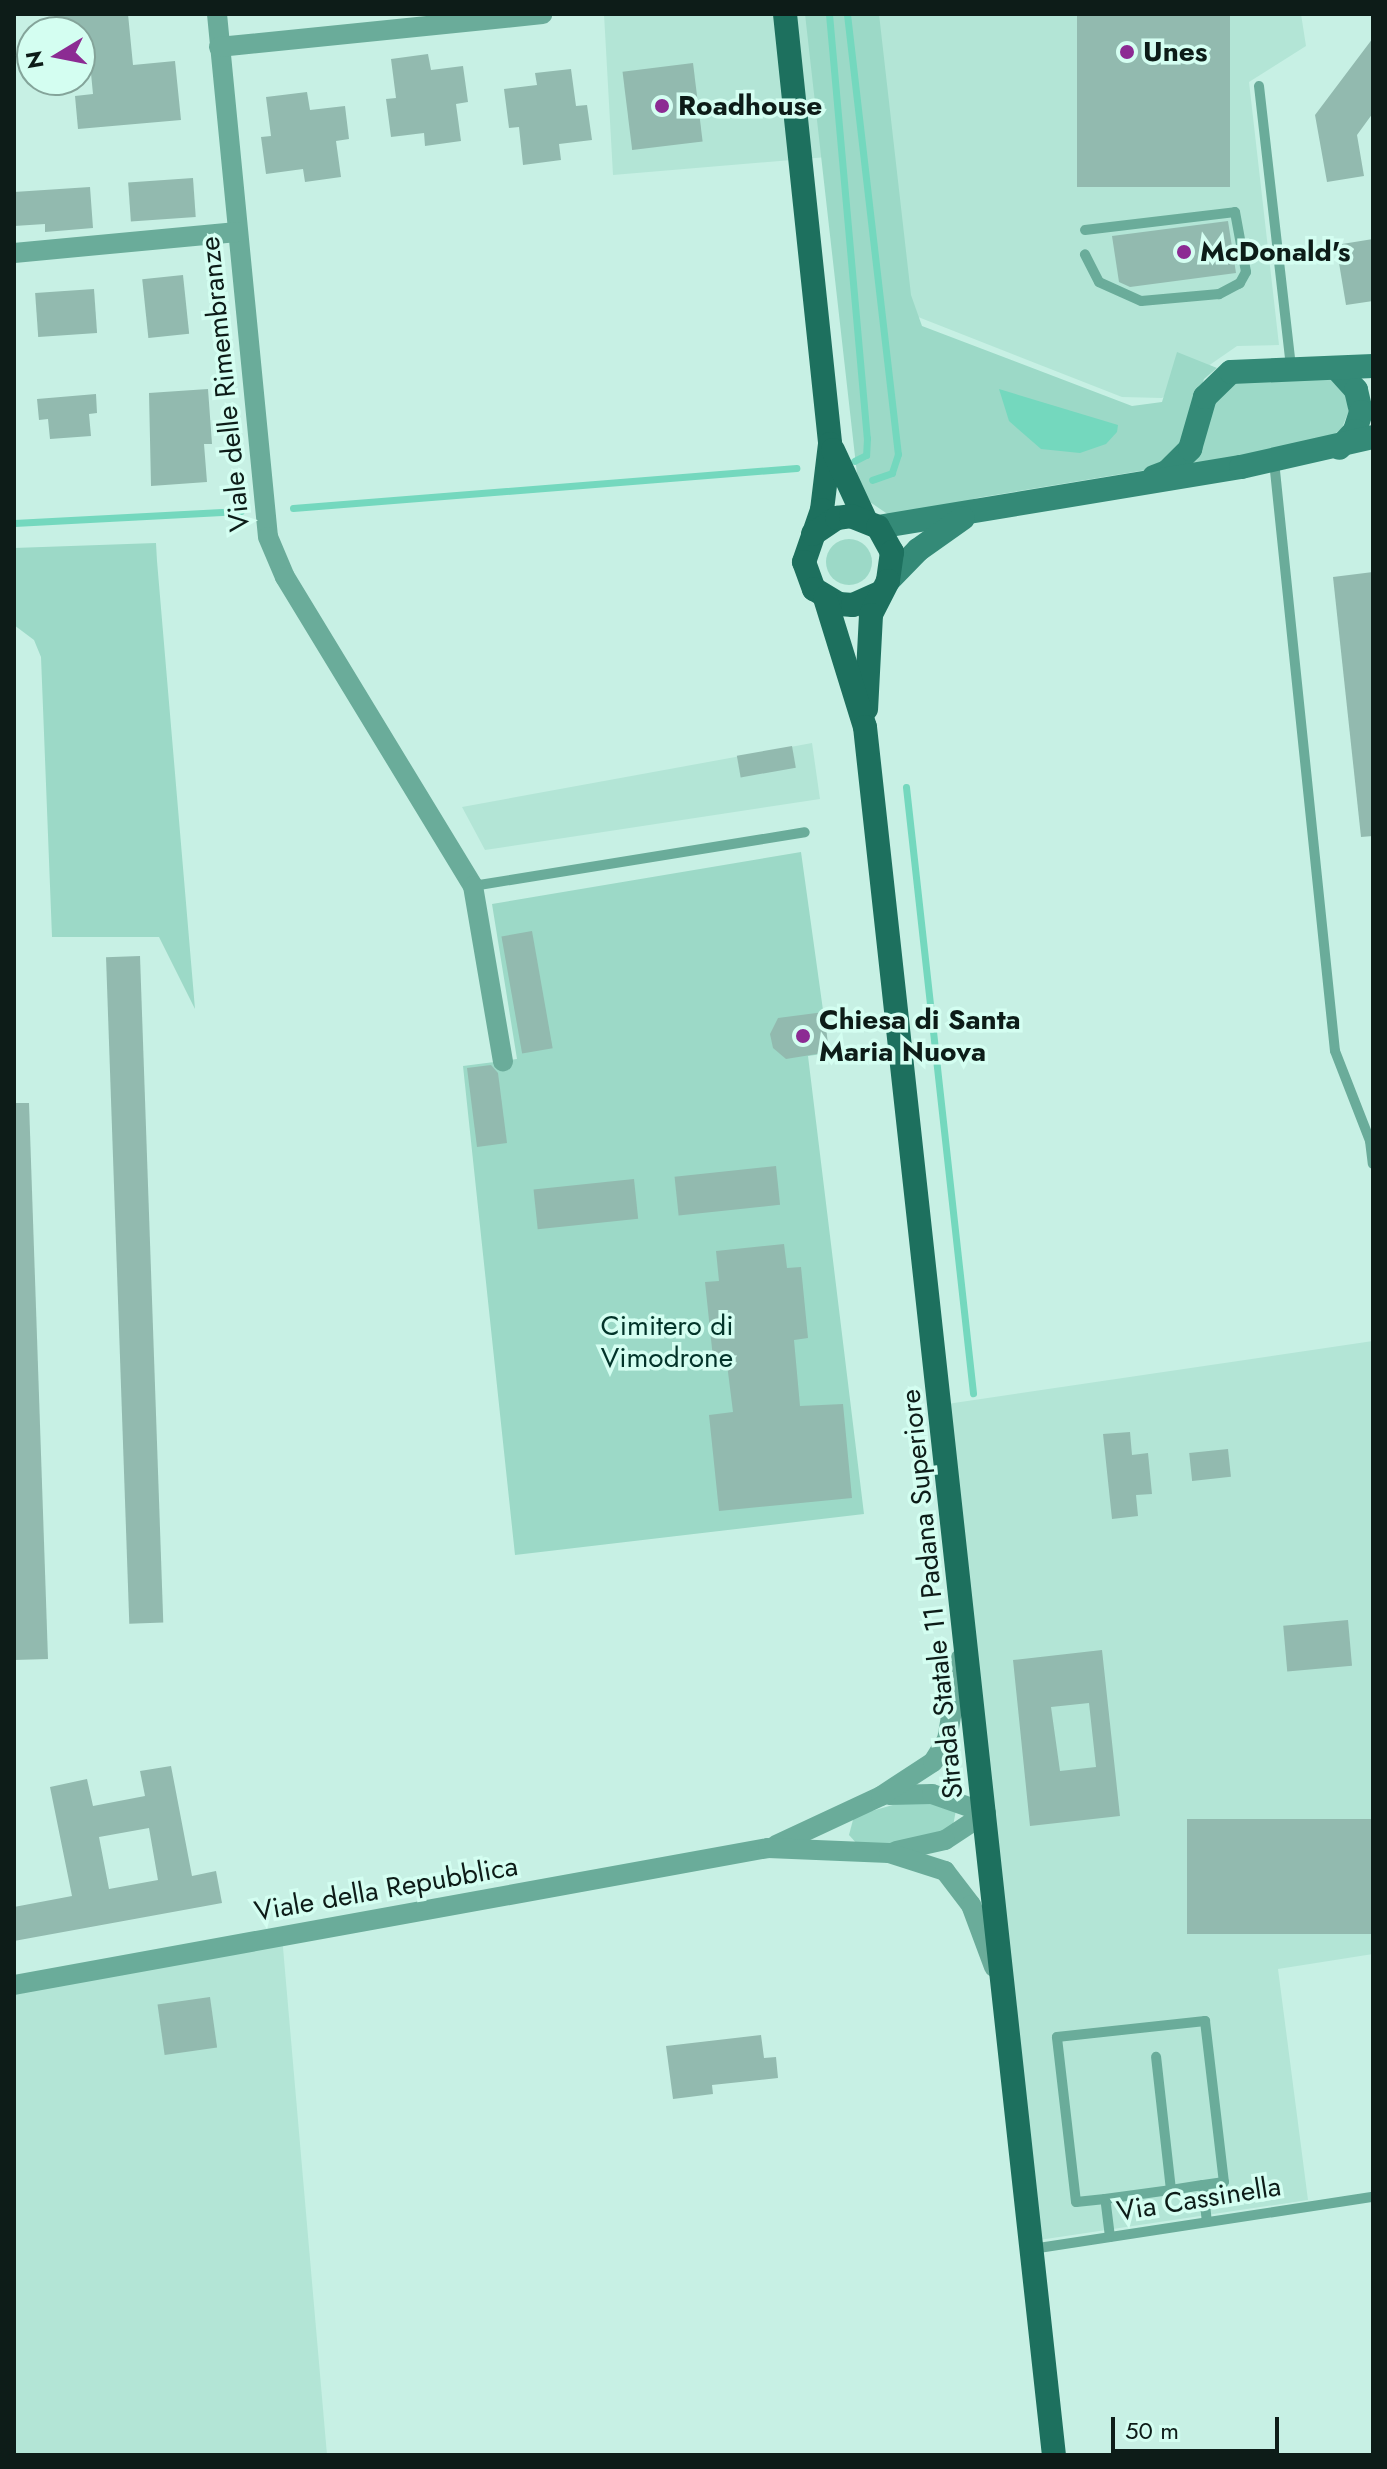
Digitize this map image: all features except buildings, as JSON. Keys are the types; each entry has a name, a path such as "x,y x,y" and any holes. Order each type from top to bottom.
{"main road":[{"name":"Strada Statale 11 Padana Superiore","path":"785,14 830,444 826,490 804,562 814,589 825,598 865,727"},
{"name":"Strada Statale 11 Padana Superiore","path":"830,444 872,523 892,552 884,587 871,615 865,727 966,1624 1054,2455"},
{"path":"813,534 837,518 872,523"},
{"path":"825,598 853,605 884,587"}],"street":[{"name":"Viale delle Rimembranze","path":"217,14 270,545 473,886 503,1061"},
{"path":"219,47 542,14"},
{"path":"14,253 237,232"},
{"path":"1141,481 1167,472 1190,449 1205,397 1218,380 1240,369 1338,370 1373,366"},
{"path":"1338,370 1356,390 1361,412 1355,431 1338,448"},
{"path":"872,523 971,512 1274,461 1338,448 1373,437"},
{"path":"884,587 918,550 971,512"},
{"name":"Viale della Repubblica","path":"768,1848 881,1796 922,1772 944,1748 966,1624"},
{"name":"Viale della Repubblica","path":"881,1796 932,1794 986,1813"},
{"path":"850,1811 845,1832 854,1851"},
{"name":"Viale della Repubblica","path":"889,1853 945,1840 986,1813"},
{"name":"Viale della Repubblica","path":"14,1985 768,1848 889,1853 935,1866 957,1882 981,1928 1006,2009"}],"lane":[{"path":"1259,86 1291,369"},
{"path":"1085,230 1235,212 1246,272 1240,283 1219,294 1141,301 1099,282 1085,254"},
{"path":"1274,461 1335,1051 1370,1141 1373,1164"},
{"path":"473,886 805,832"},
{"path":"1205,2021 1224,2182 1203,2185 1076,2202 1057,2037 1205,2021"},
{"path":"1156,2057 1171,2190"},
{"path":"1203,2185 1207,2222"},
{"name":"Via Cassinella","path":"1032,2249 1373,2197"},
{"path":"1105,2199 1110,2237"}],"shaded area":[{"path":"604,14 1301,14 1306,46 1249,82 1279,345 1237,346 1162,398 1122,397 908,313 887,152 613,175"},
{"path":"999,389 1118,425 1117,432 1106,444 1080,453 1041,449 1009,421"},
{"path":"812,743 820,799 485,850 462,807"},
{"path":"1373,1341 1373,1954 1278,1969 1308,2200 1039,2240 947,1404"},
{"path":"282,1936 327,2455 14,2455 14,1985"}],"green space":[{"path":"805,14 879,14 911,295 922,326 1132,406 1162,402 1177,352 1217,368 1204,379 1181,445 1158,468 977,498 920,515 889,515 867,500 857,474"},
{"path":"1332,379 1348,399 1348,413 1342,428 1329,439 1190,465 1211,401 1233,381"},
{"path":"849,539 865,546 872,562 865,578 849,585 833,578 826,562 833,546"},
{"path":"156,543 195,1009 159,937 52,937 41,657 34,640 14,625 14,548"},
{"name":"Cimitero di Vimodrone","path":"801,852 829,1053 808,1056 864,1514 515,1555 463,1066 517,1059 492,904"},
{"path":"921,1797 956,1810 953,1826 928,1843 858,1845 849,1835 854,1816"}],"waterway":[{"path":"829,14 867,438 866,455 854,461"},
{"path":"847,14 898,454 892,473 872,480"},
{"path":"293,508 796,468"},
{"path":"14,523 241,511"},
{"path":"906,787 973,1393"}],"place":[{"name":"Unes","path":"1127,52"},
{"name":"Roadhouse","path":"662,106"},
{"name":"McDonald's","path":"1184,252"},
{"name":"Chiesa di Santa Maria Nuova","path":"803,1036"}]}
